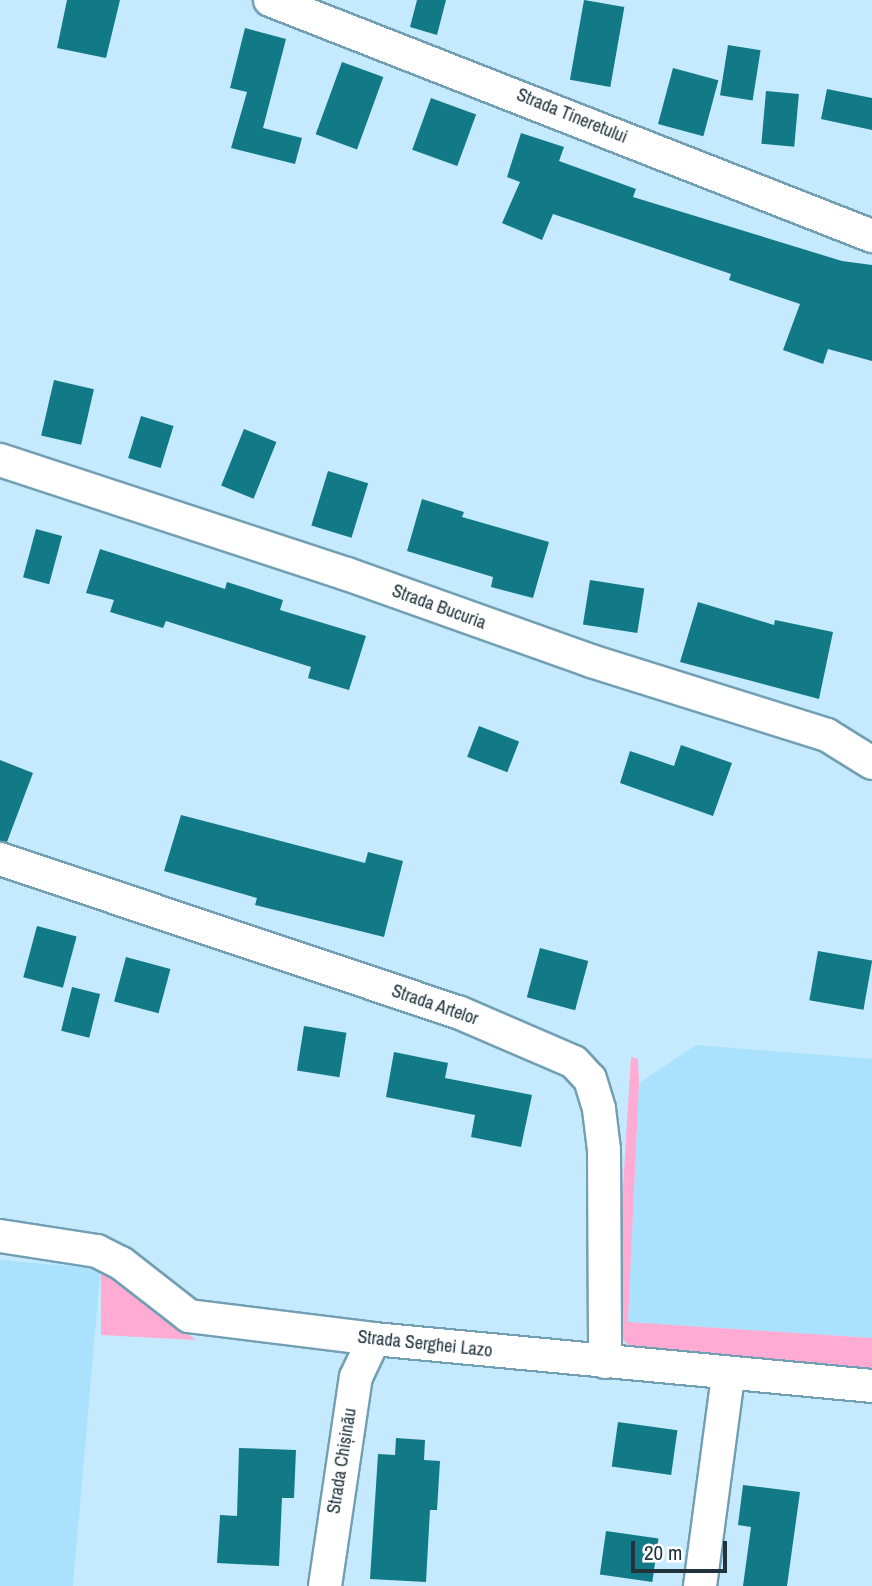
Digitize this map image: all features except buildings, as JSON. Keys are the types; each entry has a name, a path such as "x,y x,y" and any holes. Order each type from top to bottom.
{"street":[{"name":"Strada Tineretului","path":"270,0 872,236"},
{"name":"Strada Bucuria","path":"0,460 334,570 591,661 827,735 872,764"},
{"name":"Strada Artelor","path":"0,859 458,1012 574,1062 590,1079 599,1109 604,1150 605,1362"},
{"name":"Strada Serghei Lazo","path":"0,1236 97,1251 121,1263 189,1316 374,1339 728,1375 872,1386"},
{"name":"Strada Chișinău","path":"325,1586 356,1377 374,1339"},
{"path":"700,1586 728,1375"}],"shaded area":[{"path":"696,1045 872,1059 872,1338 628,1322 639,1083"},
{"path":"631,1057 638,1059 639,1083 628,1322 872,1338 872,1373 636,1355 622,1338 615,1318"},
{"path":"0,1260 101,1269 73,1586 0,1586"},
{"path":"101,1269 196,1340 101,1335"}]}
